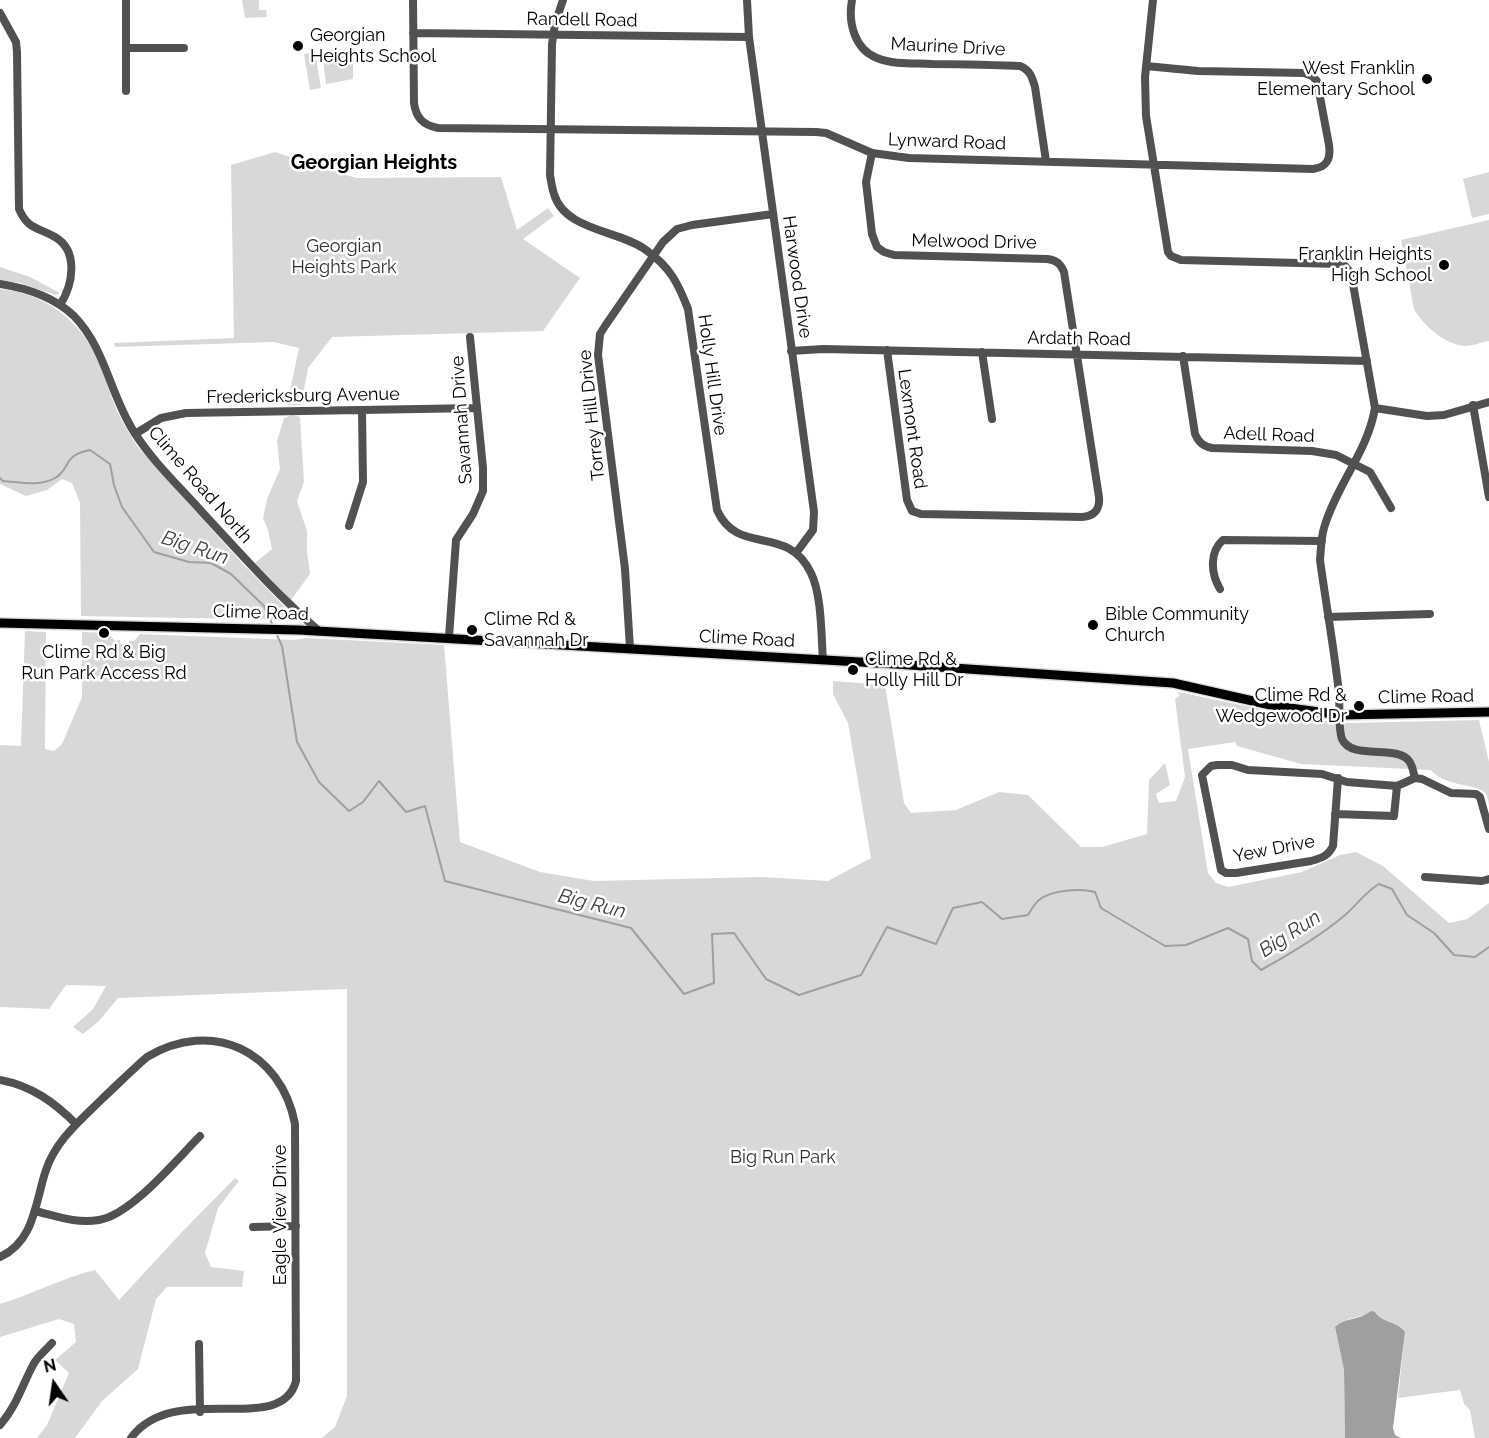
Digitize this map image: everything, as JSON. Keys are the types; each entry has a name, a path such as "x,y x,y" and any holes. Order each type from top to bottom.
{"main road":[{"name":"Clime Road","path":"0,623 248,628 449,637 1173,683 1275,706 1341,714 1489,712"}],"street":[{"path":"126,0 126,91"},
{"path":"413,0 413,33"},
{"name":"Holly Hill Drive","path":"563,0 554,34 550,130 550,175 554,195 565,213 583,223 644,248 663,263 677,280 688,309 714,500 721,519 735,533 783,545 796,553"},
{"name":"Harwood Drive","path":"747,0 773,214 814,512 813,531 796,553"},
{"name":"Maurine Drive","path":"852,0 850,21 853,33 867,52 878,58 901,63 1020,66 1027,69 1035,87 1046,160"},
{"path":"1153,0 1146,66 1146,116 1165,240 1171,256 1181,260 1344,265 1351,273 1375,408 1372,425 1330,511 1322,541 1320,560 1341,714 1342,738 1347,746 1356,749 1401,755 1408,759 1412,766 1414,778"},
{"path":"0,13 16,42 17,52 19,209 27,223 57,238 68,250 72,272 71,284 60,305"},
{"name":"Randell Road","path":"413,33 750,37"},
{"name":"Lynward Road","path":"413,33 416,113 421,121 438,128 826,133 872,153 909,158 1317,168 1327,163 1330,154 1317,81 1308,74 1178,70 1146,66"},
{"path":"127,48 184,48"},
{"name":"Melwood Drive","path":"872,153 866,182 872,234 877,247 884,252 894,255 1054,260 1060,265 1064,272 1100,497 1097,511"},
{"name":"Torrey Hill Drive","path":"630,648 625,569 598,343 605,326 653,256 663,242 677,229 773,214"},
{"name":"Clime Road North","path":"0,284 33,292 60,305 74,316 88,333 101,355 122,409 149,454 285,603 302,614 319,631"},
{"name":"Savannah Drive","path":"449,637 456,540 473,514 483,491 470,337"},
{"name":"Ardath Road","path":"791,351 887,350 1367,361"},
{"name":"Lexmont Road","path":"887,350 907,500 912,511 921,514 1082,517 1091,516 1097,511"},
{"path":"982,352 992,419"},
{"name":"Adell Road","path":"1183,356 1195,435 1204,447 1322,451 1336,454 1354,464"},
{"path":"1375,408 1427,416 1444,415 1489,402"},
{"path":"1473,405 1489,497"},
{"name":"Fredericksburg Avenue","path":"135,434 161,418 186,413 477,408"},
{"path":"349,526 363,482 362,410"},
{"path":"1354,464 1374,476 1391,508"},
{"path":"1220,589 1215,581 1214,553 1217,545 1223,540 1322,541"},
{"path":"796,553 808,566 816,585 824,660"},
{"path":"1328,617 1430,614"},
{"name":"Yew Drive","path":"1232,765 1248,770 1322,774 1338,778 1333,846 1330,852 1321,858 1230,874 1221,870 1202,775 1211,766 1232,765"},
{"path":"1338,778 1347,782 1397,786 1414,778 1422,779 1451,793 1476,794 1482,801 1489,829"},
{"path":"1335,814 1394,816 1397,786"},
{"path":"1425,877 1482,881 1489,879"},
{"name":"Eagle View Drive","path":"76,1124 136,1066 160,1049 186,1041 222,1043 244,1050 255,1056 283,1086 292,1111 296,1137 296,1381 294,1390 289,1399 278,1408 263,1412 200,1412"},
{"path":"0,1080 12,1082 44,1096 56,1104 76,1124 51,1157 27,1234 9,1252 0,1257"},
{"path":"35,1211 77,1221 108,1218 120,1212 142,1194 200,1136"},
{"path":"253,1227 296,1227"},
{"path":"0,1425 16,1403 34,1363 52,1343"},
{"path":"131,1438 143,1425 165,1414 200,1412 199,1344"}],"green space":[{"path":"242,0 259,0 259,10 266,10 267,17 245,18"},
{"path":"353,48 353,79 326,84 322,51"},
{"path":"315,52 321,88 310,90 304,54"},
{"name":"Georgian Heights Park","path":"275,152 356,178 501,177 517,230 548,208 554,216 523,239 580,278 543,331 332,337 308,368 301,405 290,405 288,400 299,348 274,342 115,347 114,343 234,338 231,165"},
{"path":"1489,172 1489,214 1472,218 1463,179"},
{"path":"1489,220 1489,341 1468,346 1457,345 1435,333 1414,309 1401,240"},
{"path":"0,267 30,277 60,293 56,295 20,283 0,280"},
{"path":"0,289 32,296 60,312 72,322 99,362 115,407 137,446 242,563 289,611 292,620 81,616 80,503 72,483 62,479 47,490 26,496 0,484"},
{"path":"293,415 300,417 304,482 297,501 307,531 310,574 291,600 255,563 272,549 263,518 267,499 280,469 277,441 284,418"},
{"name":"Big Run Park","path":"25,631 46,632 45,749 54,751 62,744 82,697 82,632 108,633 115,641 120,640 120,644 129,645 129,641 134,641 140,634 295,640 306,638 444,645 460,842 540,872 594,881 761,877 828,881 871,858 848,723 833,694 833,681 885,685 904,803 911,813 956,810 999,792 1028,795 1081,847 1102,847 1147,834 1149,780 1165,763 1170,785 1156,794 1159,803 1176,801 1185,777 1175,699 1179,696 1178,692 1313,720 1349,723 1479,720 1489,762 1489,805 1484,792 1451,782 1431,770 1301,764 1237,746 1235,742 1188,749 1208,873 1216,883 1228,887 1302,872 1340,855 1356,852 1383,866 1449,923 1467,919 1489,903 1489,1438 1475,1438 1470,1410 1464,1404 1460,1390 1398,1398 1405,1332 1375,1312 1349,1319 1335,1328 1344,1370 1345,1438 322,1438 335,1427 347,1396 347,989 118,998 99,1021 83,1034 73,1027 93,1009 106,986 66,985 49,1009 0,1007 0,745 21,746"},
{"path":"235,1178 239,1181 218,1208 205,1253 211,1267 244,1271 242,1287 167,1287 156,1299 138,1369 102,1401 75,1438 37,1438 47,1425 69,1373 55,1360 76,1342 74,1324 59,1319 0,1337 0,1304 95,1270 119,1300"}],"shaded area":[{"path":"1371,1311 1402,1328 1405,1332 1393,1428 1395,1435 1401,1438 1345,1438 1344,1370 1335,1327"}],"waterway":[{"name":"Big Run","path":"0,478 3,481 29,483 49,481 60,474 75,455 90,450 110,464 122,507 154,552 189,562 211,563 231,574 264,606 273,626"},
{"name":"Big Run","path":"276,633 282,646 297,742 319,782 349,811 363,802 379,781 406,812 425,806 445,881 631,928 684,994 714,983 712,934 734,933 766,979 799,995 861,975 887,927 936,944 953,908 982,902 1002,919 1028,915 1036,903 1044,897 1074,890 1095,892 1101,908 1165,946 1186,945 1228,928 1248,939 1252,961 1261,970 1325,931 1379,884 1392,889 1407,915 1434,933 1454,955 1475,957 1489,947"}],"place":[{"name":"Georgian Heights School","path":"298,46"},
{"name":"West Franklin Elementary School","path":"1427,79"},
{"name":"Franklin Heights High School","path":"1444,265"},
{"name":"Bible Community Church","path":"1093,625"},
{"name":"Clime Rd & Savannah Dr","path":"472,630"},
{"name":"Clime Rd & Big Run Park Access Rd","path":"104,633"},
{"name":"Clime Rd & Holly Hill Dr","path":"853,670"},
{"name":"Clime Rd & Wedgewood Dr","path":"1359,706"}],"district":[{"name":"Georgian Heights","path":"374,163"}]}
